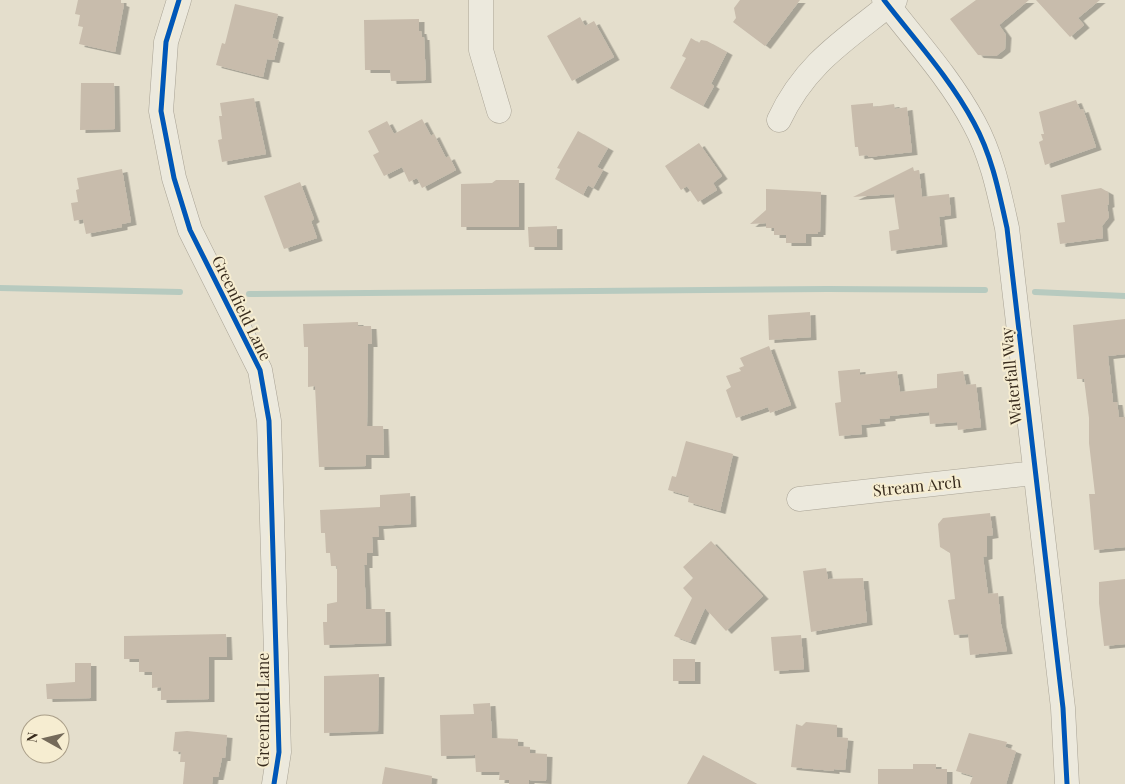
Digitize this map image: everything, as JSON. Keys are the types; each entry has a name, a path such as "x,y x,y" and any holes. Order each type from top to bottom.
{"street":[{"name":"Greenfield Lane","path":"179,0 166,42 161,111 174,178 190,230 260,370 269,421 279,752 274,784"},
{"path":"481,0 480,50 499,111"},
{"path":"779,120 802,78 820,59 889,2"},
{"name":"Waterfall Way","path":"889,2 954,90 974,123 996,176 1007,228 1063,708 1067,784"},
{"name":"Stream Arch","path":"800,499 1034,472"}],"building":[{"path":"78,0 121,0 121,3 124,4 115,52 79,44 83,27 78,26 80,15 75,14"},
{"path":"740,0 800,0 765,46 733,22 736,18 734,8"},
{"path":"976,0 1029,0 999,25 1006,35 1005,49 996,56 978,55 950,19"},
{"path":"1036,0 1100,0 1078,18 1084,25 1070,37"},
{"path":"235,4 278,14 272,38 279,40 274,60 267,59 263,77 216,65 222,43 225,44"},
{"path":"580,17 585,26 594,21 614,57 572,81 547,36"},
{"path":"419,19 419,31 421,31 422,37 424,37 426,80 391,81 390,70 365,70 364,20"},
{"path":"691,38 699,43 701,40 707,41 727,52 711,84 714,86 703,106 670,88 686,58 682,56"},
{"path":"81,83 114,83 115,129 80,130"},
{"path":"254,98 266,154 222,162 218,140 222,139 219,116 222,116 220,103"},
{"path":"1076,100 1080,110 1083,109 1096,147 1045,165 1039,142 1043,140 1041,134 1044,134 1039,112"},
{"path":"873,103 873,107 894,104 895,109 907,107 912,152 869,157 867,155 859,156 858,147 855,147 851,105"},
{"path":"422,119 431,136 434,134 446,158 449,156 456,170 422,188 417,178 409,182 402,167 384,176 373,155 379,152 368,131 387,121 394,134"},
{"path":"578,131 608,148 597,167 603,170 593,188 588,185 583,195 555,179 560,169 557,168"},
{"path":"699,143 722,176 713,183 717,190 698,202 687,186 681,190 665,166"},
{"path":"913,167 914,171 919,170 922,197 949,194 951,215 939,217 942,244 891,251 889,231 899,229 894,194 853,197"},
{"path":"122,169 131,222 122,224 122,227 86,234 83,219 74,221 71,203 78,202 76,190 79,189 77,178"},
{"path":"496,180 519,180 519,227 461,227 461,184 492,183"},
{"path":"300,182 314,219 311,221 317,238 284,249 264,196"},
{"path":"1101,188 1108,192 1109,204 1107,205 1109,217 1102,226 1103,238 1060,244 1057,223 1065,222 1061,195"},
{"path":"766,189 821,192 820,232 818,234 806,234 806,243 786,243 786,235 774,235 774,228 766,228 766,223 750,224 766,210"},
{"path":"557,226 557,247 529,247 528,227"},
{"path":"810,312 811,337 769,340 768,315"},
{"path":"1125,319 1125,354 1108,356 1113,402 1117,402 1119,417 1125,417 1125,547 1094,550 1089,494 1095,494 1089,443 1089,418 1084,379 1077,379 1073,325"},
{"path":"358,322 358,326 371,326 372,344 368,344 367,426 383,426 384,455 366,455 366,466 319,467 315,386 308,387 308,347 304,347 303,324"},
{"path":"769,346 791,405 770,413 768,407 736,418 726,390 731,387 726,376 741,371 739,368 744,366 740,358"},
{"path":"860,369 860,375 897,371 900,392 937,388 937,374 963,371 966,385 976,384 981,427 958,430 957,422 930,424 929,412 890,416 890,418 879,419 880,423 861,425 862,434 839,436 835,403 841,402 838,371"},
{"path":"686,441 733,454 720,511 688,502 689,496 668,490 672,476 676,477"},
{"path":"410,493 411,524 378,526 379,537 372,537 373,553 367,553 367,565 364,565 366,609 385,609 386,643 324,645 323,622 327,622 327,604 337,602 337,566 331,566 330,553 326,553 325,533 321,533 320,510 380,507 380,495"},
{"path":"990,513 993,535 987,536 987,556 983,557 988,594 998,593 1001,624 1007,651 970,655 968,634 954,635 948,600 955,599 950,553 940,547 938,524 943,518"},
{"path":"711,541 763,596 726,631 705,608 690,642 674,636 692,598 683,588 693,578 683,567"},
{"path":"826,568 828,579 863,578 867,622 811,632 803,571"},
{"path":"1125,579 1125,644 1104,646 1099,603 1099,582"},
{"path":"226,634 227,657 209,657 209,699 161,700 161,687 152,688 152,672 139,672 139,659 124,659 124,636"},
{"path":"801,635 804,669 774,671 771,637"},
{"path":"673,659 695,659 695,681 673,681"},
{"path":"75,663 91,663 91,698 47,699 46,684 75,682"},
{"path":"379,674 378,731 324,733 324,676"},
{"path":"490,703 492,738 518,739 518,746 530,747 530,753 547,754 546,781 529,780 529,784 509,784 509,780 499,780 500,772 476,772 475,755 441,756 440,715 474,714 473,704"},
{"path":"806,722 837,725 837,737 848,738 845,770 834,769 834,771 791,767 796,724 802,726"},
{"path":"187,731 227,735 225,758 222,758 218,777 213,777 212,784 183,784 185,762 180,762 181,752 173,751 175,732"},
{"path":"969,733 1007,742 1005,747 1016,751 1006,784 970,784 973,776 956,771"},
{"path":"703,755 757,784 687,784"},
{"path":"913,764 936,764 936,769 947,769 947,784 878,784 878,769 913,769"},
{"path":"385,767 432,776 431,784 382,784"}],"waterway":[{"path":"0,288 180,292"},
{"path":"249,294 828,289 985,290"},
{"path":"1035,292 1125,296"}],"cycle path":[{"path":"179,0 166,42 161,111 174,178 190,230 260,370 269,421 279,752 274,784"},
{"path":"884,0 932,60 965,106 986,148 1001,201 1007,228 1063,708 1067,784"}]}
